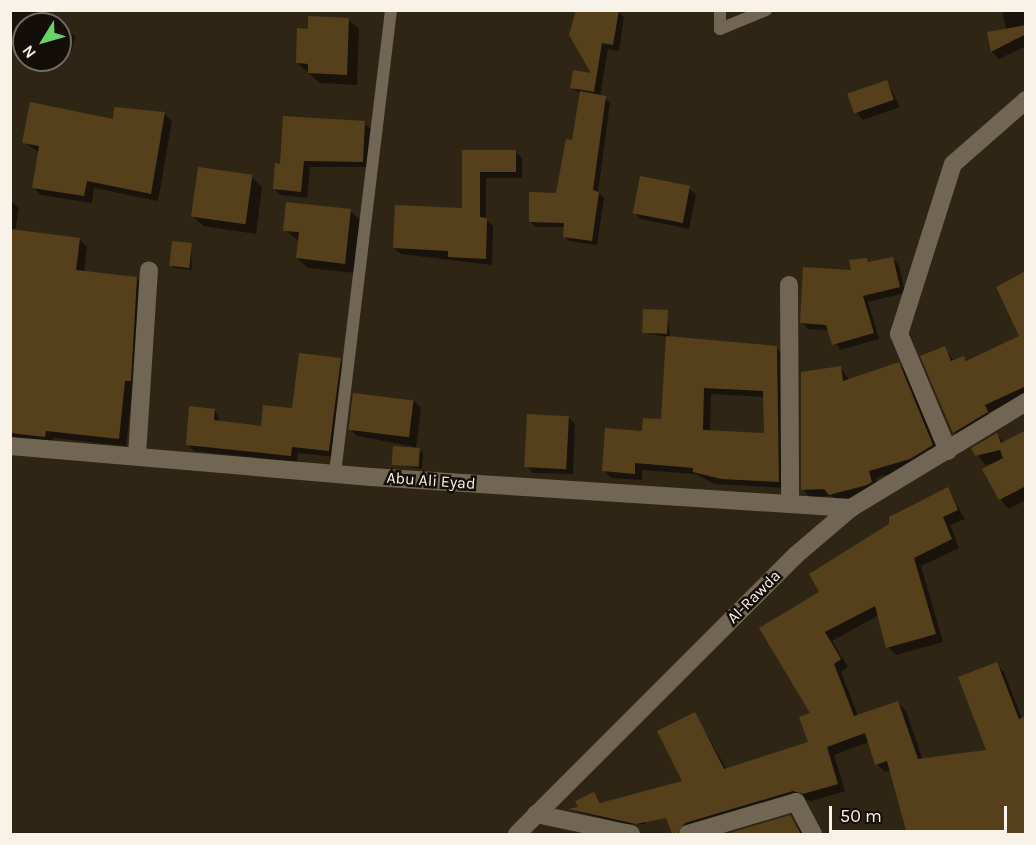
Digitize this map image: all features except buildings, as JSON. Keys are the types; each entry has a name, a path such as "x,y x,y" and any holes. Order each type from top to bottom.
{"street":[{"path":"948,451 899,334 953,164 1026,100"},
{"path":"137,455 149,270"},
{"path":"789,285 790,504"},
{"name":"Al-Rawda","path":"517,834 796,555 851,508 1026,402"},
{"name":"Abu Ali Eyad","path":"10,446 335,473 851,508"},
{"path":"688,834 796,802 813,834"},
{"path":"536,814 631,834"}],"lane":[{"path":"335,473 391,10"},
{"path":"720,10 720,29 766,10"}]}
